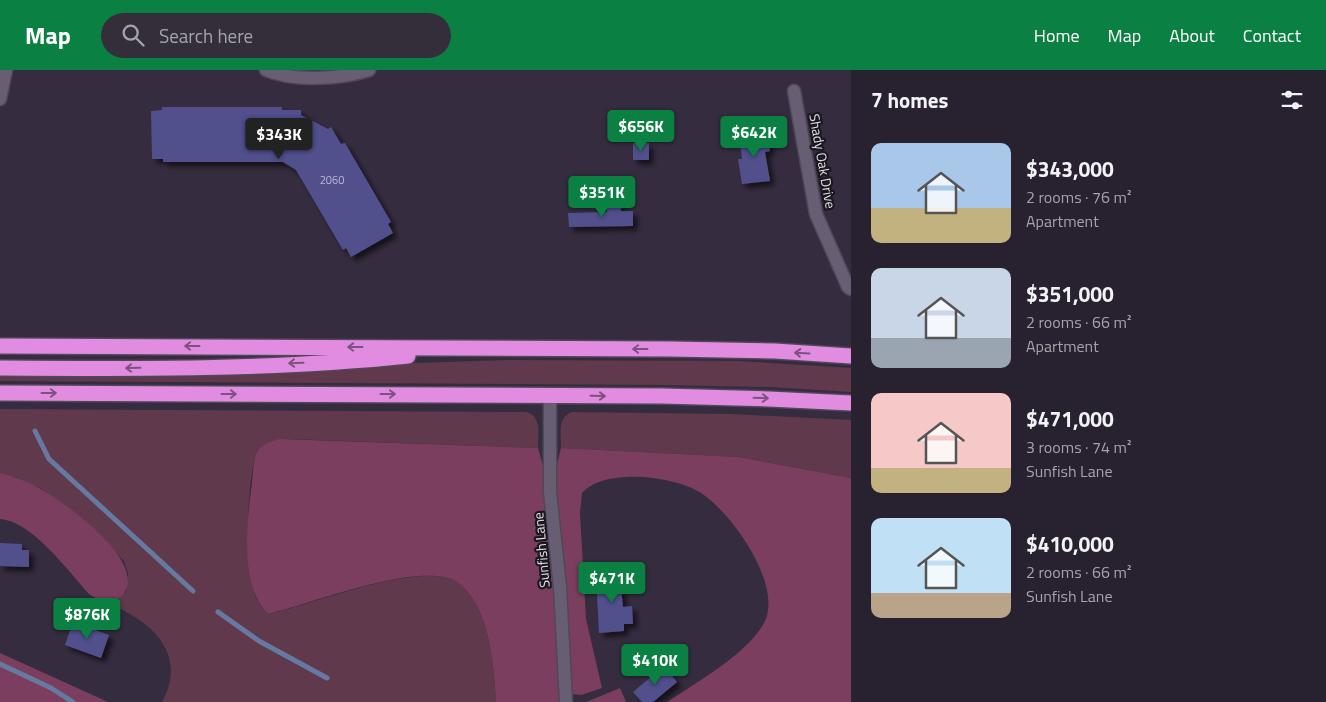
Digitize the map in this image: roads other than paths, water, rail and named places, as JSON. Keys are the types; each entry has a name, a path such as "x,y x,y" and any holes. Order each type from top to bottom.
{"highway":[{"path":"0,346 728,350 851,356"},
{"path":"0,368 139,368 360,361 484,348"},
{"path":"0,393 550,395 760,398 851,403"}],"street":[{"path":"0,99 6,70"},
{"path":"266,70 279,76 348,77 369,70"},
{"name":"Shady Oak Drive","path":"794,91 816,214 848,287 851,289"},
{"name":"Sunfish Lane","path":"550,395 550,492 560,597 566,702"}],"waterway":[{"path":"35,431 49,459 193,591"},
{"path":"218,612 259,641 327,678"},
{"path":"0,664 51,688 73,702"}]}
